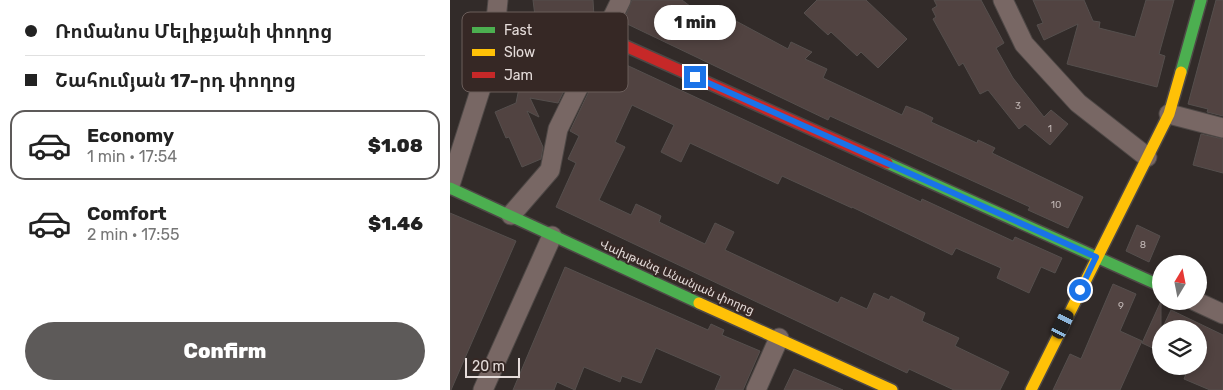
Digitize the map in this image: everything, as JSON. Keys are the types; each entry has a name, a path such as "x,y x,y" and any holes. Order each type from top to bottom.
{"street":[{"path":"615,12 621,0"},
{"path":"1003,0 1024,44 1078,103 1146,157"},
{"path":"1031,390 1169,114 1200,0"},
{"path":"628,47 1152,282"},
{"path":"450,187 480,92"},
{"path":"511,215 550,170 558,129 576,92"},
{"path":"1169,114 1223,128"},
{"name":"Վախթանգ Անանյան փողոց","path":"450,187 552,236 892,390"},
{"path":"483,390 552,236"},
{"path":"1208,307 1223,314"},
{"path":"756,390 779,338"}],"building":[{"path":"533,0 593,0 594,12 534,12"},
{"path":"632,0 682,0 703,16 705,11 721,19 723,14 788,49 791,42 812,52 805,59 827,69 823,78 902,115 906,106 921,112 933,118 931,122 977,143 978,140 995,148 992,153 1083,197 1068,228 1028,210 1030,207 830,116 828,120 628,24 627,12"},
{"path":"817,0 866,0 907,39 878,68 861,52 857,56 831,32 828,35 804,13"},
{"path":"934,0 981,0 1004,43 996,48 1013,78 1044,117 1051,110 1068,124 1050,145 1025,124 1019,129 988,90 980,94 963,63 959,66 933,19 936,17 932,9 937,6"},
{"path":"1033,0 1084,0 1093,21 1100,22 1099,28 1135,37 1146,0 1174,0 1159,54 1165,56 1157,87 1067,64 1078,24 1044,40 1037,25 1043,23"},
{"path":"1216,0 1223,0 1223,116 1207,112 1208,109 1188,104"},
{"path":"628,66 921,202 922,199 1013,241 1015,237 1062,258 1055,273 1041,267 1029,293 997,278 1001,268 956,248 952,255 782,176 778,184 690,143 681,162 661,152 674,125 632,105 615,142 625,147 599,200 631,215 636,204 661,216 659,222 705,244 715,223 734,232 725,250 838,303 841,297 867,309 874,293 889,300 891,296 925,313 922,321 959,338 955,346 1009,372 1000,390 954,390 909,369 907,373 556,207 576,163 568,159 579,136 570,131 589,92 628,92"},
{"path":"518,92 563,92 558,103 530,98 539,117 527,111 543,147 541,159 522,167 509,137 506,138 495,112 516,103"},
{"path":"1201,134 1223,139 1223,173 1193,165"},
{"path":"450,213 516,241 451,390 450,390"},
{"path":"1137,225 1160,236 1149,262 1126,251"},
{"path":"565,267 708,330 711,324 724,330 722,335 760,351 743,390 715,390 721,376 656,348 641,383 622,376 620,382 584,367 575,390 557,382 554,390 513,390"},
{"path":"1113,284 1136,294 1120,331 1142,341 1120,390 1053,390 1070,354 1081,359"},
{"path":"1157,310 1161,310 1161,320 1152,320"},
{"path":"1171,310 1192,320 1166,320"},
{"path":"1152,321 1152,348 1142,343"},
{"path":"1207,327 1223,335 1223,390 1210,390 1184,379 1186,375 1207,375"},
{"path":"794,369 843,390 784,390"}],"traffic: fast":[{"path":"1181,72 1201,0"},
{"path":"887,163 1152,282"},
{"path":"450,188 699,303"}],"traffic: slow":[{"path":"1031,390 1169,114 1181,72"},
{"path":"699,303 892,390"}],"traffic: jam":[{"path":"628,47 887,163"}],"route":[{"path":"695,77 1096,257 1080,290"}]}
